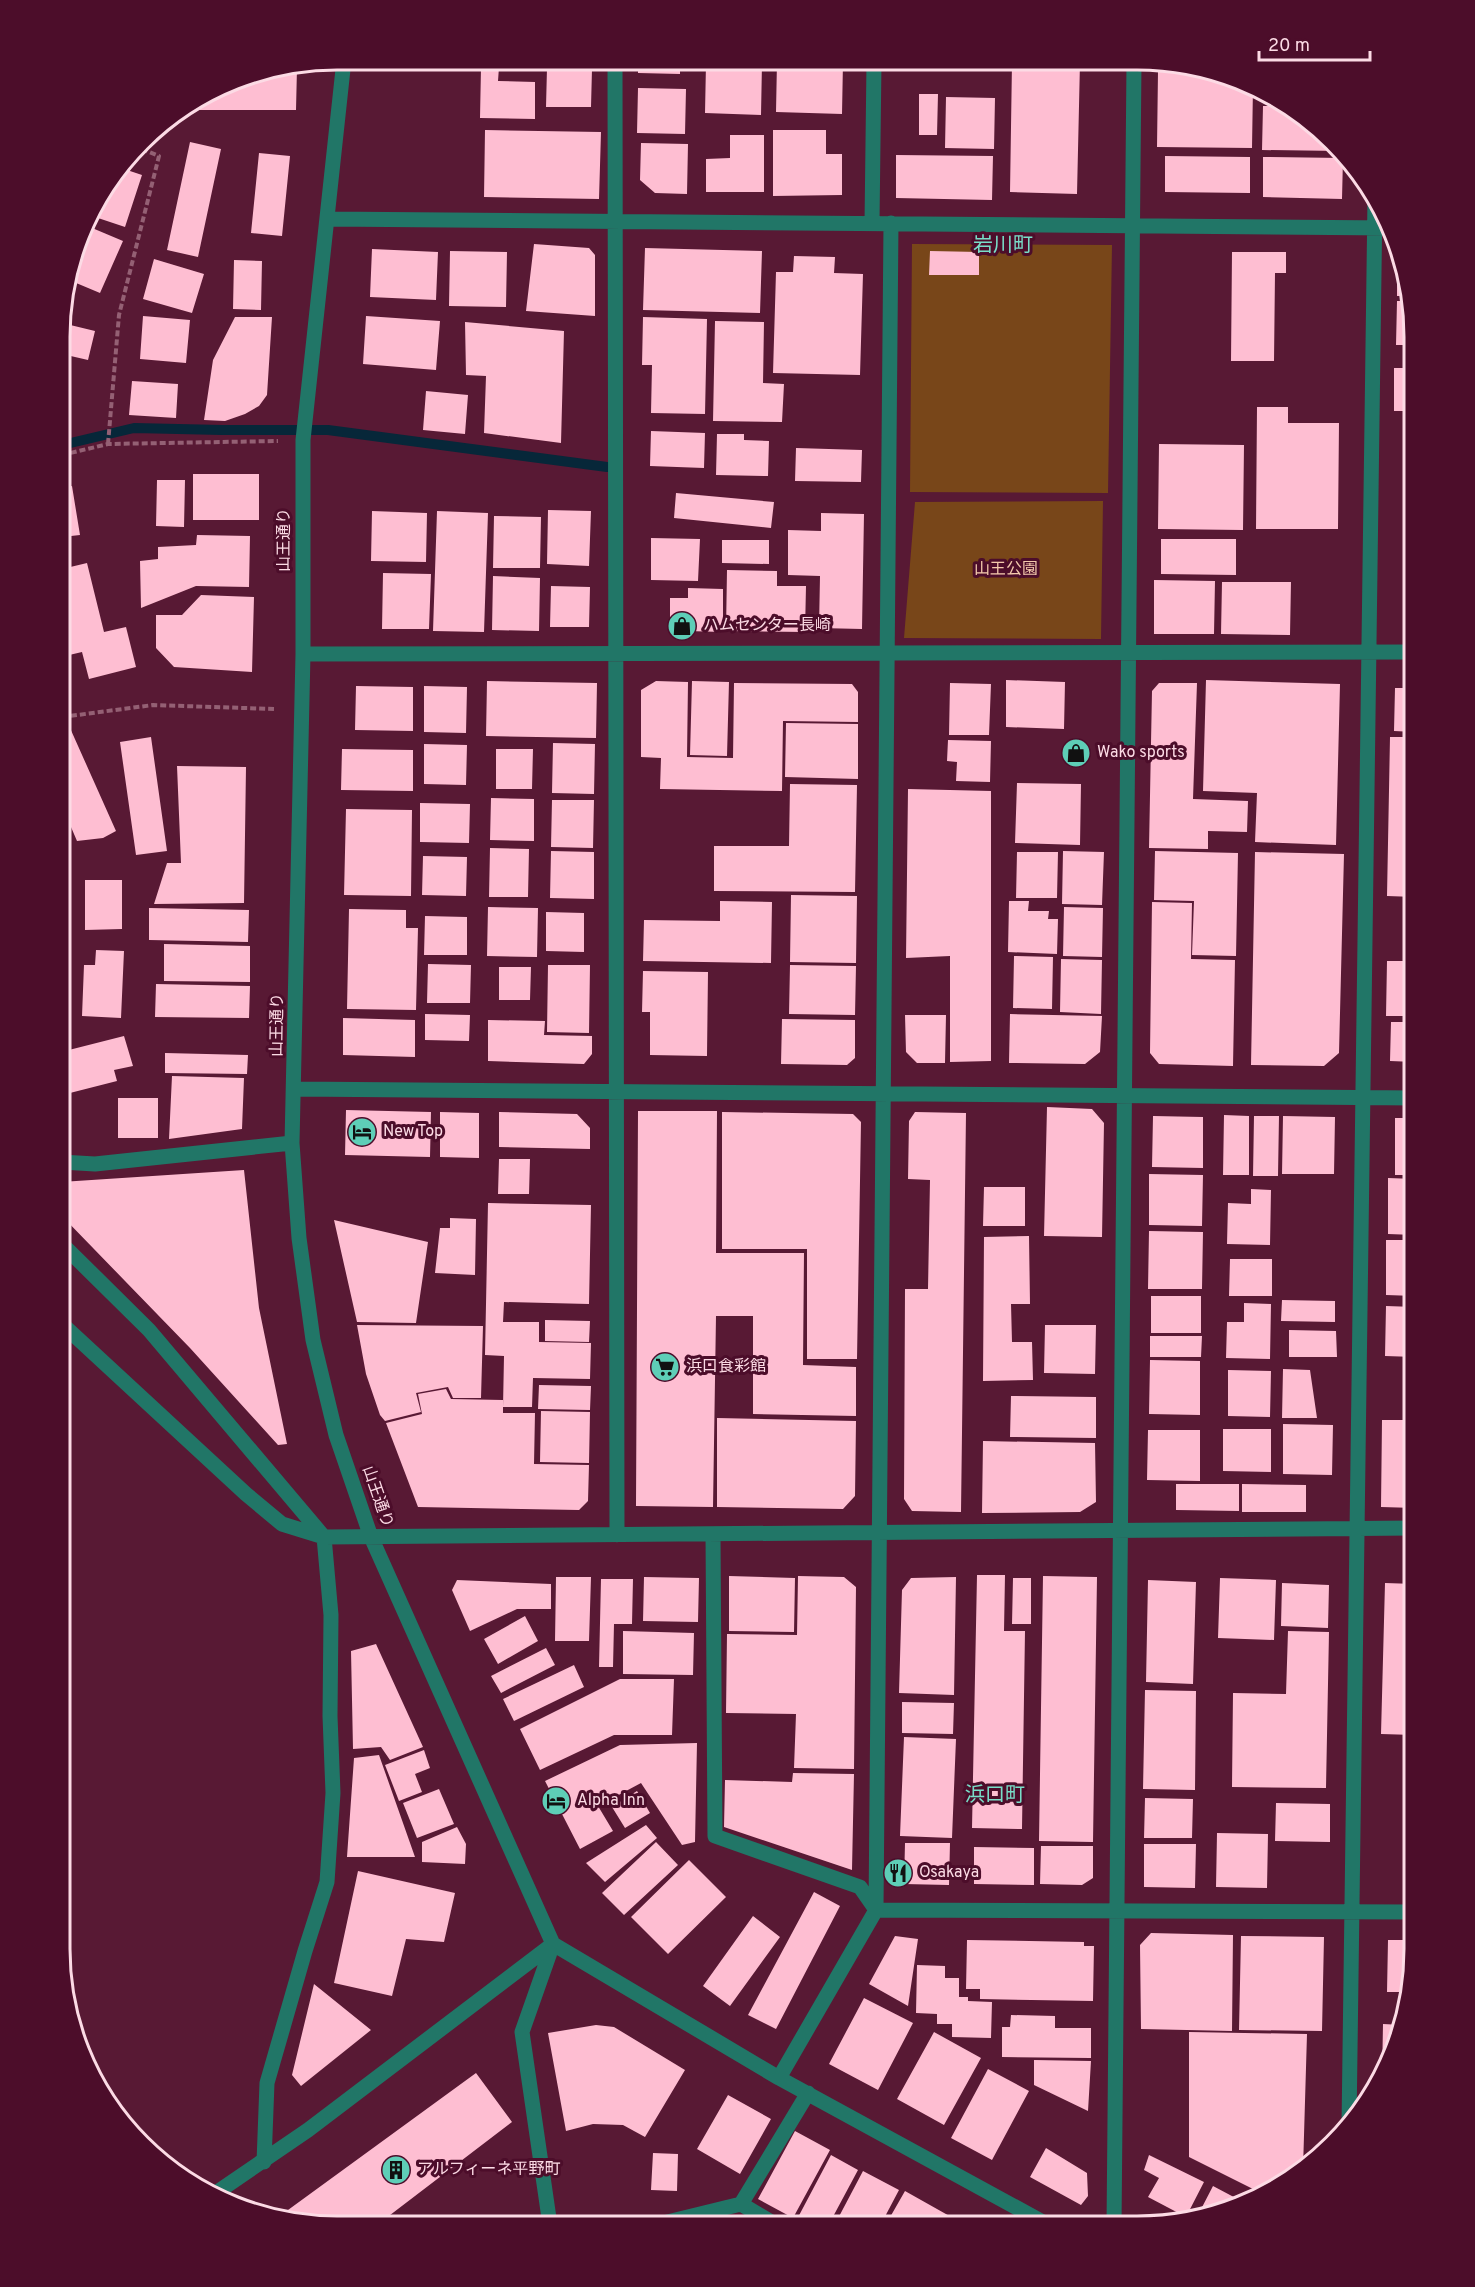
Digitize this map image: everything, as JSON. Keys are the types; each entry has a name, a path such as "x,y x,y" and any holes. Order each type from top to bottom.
{"street":[{"name":"山王通り","path":"343,70 303,441 303,654 292,1143 299,1238 313,1340 336,1435 371,1537 553,1944"},
{"path":"615,70 617,1535"},
{"path":"872,223 874,70"},
{"path":"1114,2217 1134,70"},
{"path":"1348,2113 1374,214"},
{"path":"327,219 1381,228"},
{"path":"779,2078 876,1910 891,224"},
{"path":"303,654 1404,652"},
{"path":"295,1089 1404,1098"},
{"path":"70,1163 95,1164 292,1143"},
{"path":"70,1252 149,1330 324,1537 331,1615 330,1716 333,1793 327,1882 304,1951 267,2083 264,2162"},
{"path":"70,1331 246,1494 282,1524 324,1537 1404,1528"},
{"path":"713,1534 715,1836 860,1887 876,1910"},
{"path":"876,1910 1117,1913 1404,1912"},
{"path":"221,2190 264,2162 553,1944"},
{"path":"553,1944 779,2078 1034,2217"},
{"path":"549,2217 522,2032 553,1944"},
{"path":"741,2204 808,2093"},
{"path":"688,2217 741,2204 763,2217"}],"path":[{"path":"108,444 119,315 159,156 147,151"},
{"path":"70,453 108,444 303,441"},
{"path":"70,716 153,705 302,710"}],"green space":[{"path":"912,244 1112,245 1108,493 910,492"},
{"name":"山王公園","path":"1103,501 1101,639 904,638 915,502"}],"building":[{"path":"481,70 499,70 498,81 535,82 535,119 480,118"},
{"path":"547,70 592,70 591,107 546,107"},
{"path":"638,70 680,70 680,74 638,73"},
{"path":"706,70 762,70 761,115 705,113"},
{"path":"777,70 843,70 842,114 776,112"},
{"path":"1012,70 1080,70 1077,194 1010,192"},
{"path":"1158,71 1207,80 1253,97 1252,148 1157,147"},
{"path":"297,74 296,110 197,110 235,91 268,80"},
{"path":"638,88 686,89 685,134 637,133"},
{"path":"919,94 938,94 937,135 919,135"},
{"path":"946,97 995,98 994,149 945,148"},
{"path":"1263,106 1271,106 1314,137 1328,151 1262,150"},
{"path":"485,130 601,132 599,199 484,197"},
{"path":"773,130 826,130 826,154 842,154 842,195 773,196"},
{"path":"730,135 764,135 764,192 706,192 706,159 730,158"},
{"path":"190,142 221,149 198,257 167,250"},
{"path":"641,143 688,144 687,194 655,193 640,180"},
{"path":"259,153 290,156 282,236 251,233"},
{"path":"896,155 993,156 992,200 896,198"},
{"path":"1165,156 1250,157 1250,193 1165,192"},
{"path":"1263,157 1335,158 1343,167 1342,199 1263,197"},
{"path":"129,171 142,175 125,227 98,218 115,189"},
{"path":"94,229 123,241 100,293 76,283"},
{"path":"534,244 589,248 595,255 595,316 526,311"},
{"path":"645,248 762,251 760,313 643,310"},
{"path":"372,249 438,252 436,300 370,297"},
{"path":"450,251 507,252 506,307 449,306"},
{"path":"930,251 979,252 979,275 929,275"},
{"path":"1232,252 1286,252 1286,273 1275,273 1274,361 1231,361"},
{"path":"794,256 835,257 834,273 863,274 860,375 773,373 776,272 793,272"},
{"path":"154,259 204,274 192,313 143,299"},
{"path":"234,260 262,261 261,310 233,309"},
{"path":"1397,276 1401,296 1397,296"},
{"path":"1397,301 1402,301 1404,345 1396,345"},
{"path":"143,316 190,320 186,363 140,359"},
{"path":"366,316 440,321 436,370 363,364"},
{"path":"235,317 272,317 267,395 259,406 245,414 225,421 204,420 213,360"},
{"path":"643,317 707,319 705,414 651,413 652,365 642,365"},
{"path":"715,321 764,322 763,383 784,384 782,422 713,421"},
{"path":"465,322 564,331 561,443 484,433 486,376 466,375"},
{"path":"71,325 95,331 88,360 70,356"},
{"path":"1394,368 1404,368 1404,411 1394,411"},
{"path":"132,381 178,384 176,418 129,415"},
{"path":"426,391 468,395 465,434 423,430"},
{"path":"1257,407 1288,407 1288,423 1339,423 1338,529 1256,529"},
{"path":"651,431 705,433 704,468 650,466"},
{"path":"717,434 744,434 744,440 769,441 768,476 716,475"},
{"path":"1159,444 1244,445 1243,530 1158,529"},
{"path":"796,448 862,450 861,482 795,481"},
{"path":"193,474 259,474 259,520 193,520"},
{"path":"157,480 185,480 184,527 156,526"},
{"path":"70,486 72,486 80,535 70,536"},
{"path":"676,493 774,502 771,528 674,518"},
{"path":"548,510 591,511 589,566 547,564"},
{"path":"372,511 427,513 426,562 371,561"},
{"path":"437,511 488,513 484,632 433,631"},
{"path":"821,513 864,514 862,629 819,628 820,576 788,575 788,530 821,531"},
{"path":"494,516 541,517 540,568 493,568"},
{"path":"197,535 250,536 249,587 196,586 141,608 140,561 158,559 158,547 196,545"},
{"path":"651,538 700,539 698,581 651,580"},
{"path":"1161,539 1236,539 1236,575 1161,574"},
{"path":"722,540 769,540 769,564 722,563"},
{"path":"87,563 104,632 126,627 136,667 89,679 82,652 70,655 70,567"},
{"path":"727,570 777,571 777,586 806,586 805,632 726,631"},
{"path":"383,573 431,574 429,629 382,629"},
{"path":"493,576 540,578 539,631 492,630"},
{"path":"1154,580 1215,581 1214,634 1154,634"},
{"path":"1222,582 1291,582 1290,635 1221,634"},
{"path":"551,586 590,587 589,627 550,627"},
{"path":"688,588 723,589 723,632 687,631 687,627 670,627 670,598 688,598"},
{"path":"201,595 254,597 252,672 174,667 156,648 156,615 182,615"},
{"path":"1006,680 1065,682 1064,729 1006,727"},
{"path":"1206,680 1340,684 1336,845 1255,842 1257,793 1203,791"},
{"path":"487,681 597,683 596,738 486,736"},
{"path":"656,681 688,682 687,757 733,758 734,683 852,684 858,692 858,722 783,721 782,791 660,789 661,758 641,757 641,690"},
{"path":"692,681 729,682 727,756 690,755"},
{"path":"950,683 991,684 989,735 949,735"},
{"path":"1159,683 1197,683 1193,799 1248,801 1247,832 1208,831 1208,849 1149,848 1152,691"},
{"path":"356,686 413,687 413,731 355,730"},
{"path":"424,686 467,687 466,733 424,732"},
{"path":"1395,688 1404,688 1404,731 1394,731"},
{"path":"786,723 858,724 858,779 785,777"},
{"path":"70,728 116,831 103,838 77,841 70,825"},
{"path":"151,737 167,851 136,855 120,742"},
{"path":"1390,737 1404,737 1404,897 1387,896"},
{"path":"948,740 991,741 990,782 956,781 957,762 947,761"},
{"path":"553,743 595,744 594,794 552,793"},
{"path":"424,744 467,745 466,785 424,784"},
{"path":"342,749 413,750 413,791 341,790"},
{"path":"496,749 533,749 532,789 496,789"},
{"path":"177,766 246,767 244,903 154,904 167,863 181,863"},
{"path":"1017,783 1081,784 1080,845 1015,843"},
{"path":"790,784 857,785 855,892 714,891 714,846 789,846"},
{"path":"908,789 991,791 991,1061 950,1062 950,956 906,958"},
{"path":"491,798 534,799 534,841 490,840"},
{"path":"552,800 594,800 593,848 551,847"},
{"path":"420,803 470,804 469,843 420,842"},
{"path":"346,809 412,810 411,896 344,895"},
{"path":"490,848 529,849 528,897 489,897"},
{"path":"551,851 594,852 594,899 550,898"},
{"path":"1063,851 1104,852 1102,905 1062,904"},
{"path":"1155,851 1238,853 1236,956 1192,955 1194,901 1154,900"},
{"path":"1017,852 1058,852 1057,898 1016,898"},
{"path":"1255,852 1344,854 1339,1053 1324,1066 1251,1065"},
{"path":"423,856 467,857 466,896 422,895"},
{"path":"85,880 122,880 122,929 85,930"},
{"path":"791,895 857,896 856,963 790,962"},
{"path":"720,901 772,902 771,963 643,961 644,920 720,921"},
{"path":"1009,901 1029,901 1028,911 1049,911 1048,919 1058,919 1057,954 1008,952"},
{"path":"1152,902 1192,903 1191,959 1235,960 1233,1066 1159,1064 1150,1053"},
{"path":"488,907 538,908 537,957 487,956"},
{"path":"1064,907 1103,908 1102,957 1063,956"},
{"path":"149,908 249,910 248,942 149,940"},
{"path":"349,909 406,910 406,928 418,928 416,1010 347,1009"},
{"path":"546,912 584,913 584,952 546,951"},
{"path":"425,916 467,917 467,955 424,955"},
{"path":"164,944 250,946 250,982 164,981"},
{"path":"96,950 124,951 121,1018 82,1016 84,965 95,965"},
{"path":"1014,956 1053,957 1052,1009 1013,1008"},
{"path":"1061,959 1102,960 1101,1014 1060,1012"},
{"path":"1387,961 1404,961 1404,1016 1386,1016"},
{"path":"428,964 471,965 470,1003 427,1003"},
{"path":"548,965 590,965 589,1033 547,1032"},
{"path":"790,965 856,966 855,1015 789,1014"},
{"path":"499,967 531,967 530,1000 499,1000"},
{"path":"643,971 708,972 707,1056 650,1055 650,1012 642,1012"},
{"path":"156,984 250,986 249,1018 155,1017"},
{"path":"425,1014 470,1015 469,1041 425,1040"},
{"path":"1010,1014 1102,1016 1100,1052 1085,1064 1009,1063"},
{"path":"905,1015 946,1015 945,1063 917,1063 906,1052"},
{"path":"343,1018 415,1020 415,1057 343,1055"},
{"path":"782,1019 855,1020 855,1058 847,1065 781,1064"},
{"path":"488,1020 545,1021 544,1035 592,1036 592,1054 584,1064 488,1061"},
{"path":"1391,1022 1404,1022 1404,1062 1390,1061"},
{"path":"124,1036 133,1066 114,1070 117,1081 70,1093 70,1050"},
{"path":"165,1053 248,1055 247,1074 165,1073"},
{"path":"172,1076 244,1078 242,1129 169,1139"},
{"path":"118,1098 158,1098 158,1138 118,1138"},
{"path":"1047,1107 1092,1109 1104,1123 1102,1237 1044,1236"},
{"path":"346,1110 431,1112 430,1157 345,1155"},
{"path":"638,1111 717,1111 716,1253 804,1253 803,1365 856,1367 856,1416 753,1414 753,1316 716,1316 713,1507 636,1506"},
{"path":"440,1112 479,1113 479,1158 440,1157"},
{"path":"499,1112 577,1114 590,1128 590,1149 499,1147"},
{"path":"722,1112 853,1114 861,1122 857,1359 807,1359 807,1249 722,1249"},
{"path":"915,1112 966,1113 961,1512 912,1511 904,1499 905,1289 928,1289 930,1180 908,1179 909,1121"},
{"path":"1224,1115 1249,1116 1249,1175 1223,1175"},
{"path":"1153,1116 1203,1117 1203,1168 1152,1167"},
{"path":"1254,1116 1279,1116 1278,1176 1253,1176"},
{"path":"1283,1116 1335,1117 1334,1174 1282,1174"},
{"path":"1395,1118 1404,1118 1404,1175 1395,1175"},
{"path":"499,1159 530,1159 529,1194 498,1194"},
{"path":"244,1170 259,1308 287,1444 278,1445 190,1348 70,1224 70,1181"},
{"path":"1149,1174 1203,1175 1202,1226 1149,1225"},
{"path":"1388,1178 1404,1179 1404,1235 1388,1234"},
{"path":"984,1187 1025,1187 1025,1226 983,1226"},
{"path":"1251,1189 1271,1190 1270,1245 1227,1244 1228,1203 1251,1204"},
{"path":"488,1203 591,1205 589,1304 504,1302 503,1322 539,1322 539,1342 591,1343 590,1379 533,1378 532,1407 503,1407 504,1356 485,1355"},
{"path":"450,1218 476,1219 475,1275 435,1273 440,1228 450,1228"},
{"path":"334,1220 428,1242 416,1323 357,1322"},
{"path":"1149,1231 1203,1232 1202,1289 1148,1289"},
{"path":"1029,1236 1030,1304 1011,1304 1012,1342 1032,1342 1033,1380 983,1381 984,1237"},
{"path":"1386,1240 1404,1240 1404,1296 1386,1295"},
{"path":"1230,1259 1272,1259 1272,1296 1229,1296"},
{"path":"1151,1296 1201,1296 1201,1333 1151,1333"},
{"path":"1282,1300 1335,1301 1335,1322 1281,1321"},
{"path":"1244,1303 1271,1304 1270,1359 1226,1358 1227,1322 1244,1322"},
{"path":"1386,1306 1404,1307 1404,1357 1385,1356"},
{"path":"545,1320 590,1321 589,1342 545,1341"},
{"path":"357,1325 483,1326 481,1398 453,1398 448,1387 416,1393 421,1412 385,1421 380,1415 366,1374"},
{"path":"1045,1325 1096,1325 1095,1374 1044,1373"},
{"path":"1289,1330 1336,1331 1337,1357 1289,1357"},
{"path":"1150,1336 1202,1336 1201,1357 1150,1357"},
{"path":"1150,1360 1200,1361 1200,1415 1149,1414"},
{"path":"1283,1369 1310,1370 1317,1418 1282,1418"},
{"path":"1228,1370 1271,1371 1270,1417 1228,1416"},
{"path":"539,1385 591,1386 590,1410 538,1409"},
{"path":"446,1389 451,1399 503,1400 503,1413 535,1413 534,1464 589,1465 588,1501 579,1510 418,1507 386,1423 422,1414 418,1394"},
{"path":"1011,1396 1096,1397 1096,1438 1010,1437"},
{"path":"541,1411 590,1412 589,1463 540,1462"},
{"path":"717,1418 856,1421 855,1496 843,1509 717,1507"},
{"path":"1382,1420 1404,1420 1404,1508 1381,1507"},
{"path":"1283,1424 1333,1425 1332,1475 1283,1474"},
{"path":"1223,1429 1271,1429 1271,1472 1223,1471"},
{"path":"1148,1430 1200,1430 1200,1481 1147,1480"},
{"path":"983,1441 1095,1443 1096,1502 1080,1512 982,1513"},
{"path":"1176,1484 1239,1484 1239,1511 1176,1510"},
{"path":"1242,1484 1306,1485 1306,1512 1242,1512"},
{"path":"977,1575 1005,1575 1004,1631 1025,1631 1022,1829 972,1828"},
{"path":"729,1576 795,1578 794,1632 729,1631"},
{"path":"798,1576 844,1577 856,1587 854,1769 794,1768 796,1714 726,1713 727,1634 797,1635"},
{"path":"1043,1576 1097,1577 1093,1842 1039,1841"},
{"path":"556,1577 591,1577 589,1641 555,1641"},
{"path":"644,1577 699,1578 698,1622 643,1621"},
{"path":"956,1577 954,1695 899,1693 902,1590 911,1578"},
{"path":"1013,1578 1031,1578 1031,1624 1012,1624"},
{"path":"1220,1578 1276,1580 1274,1640 1218,1638"},
{"path":"601,1579 633,1579 632,1624 614,1624 613,1667 599,1667"},
{"path":"457,1580 551,1584 551,1609 517,1609 470,1631 452,1590"},
{"path":"1148,1580 1196,1582 1193,1684 1146,1682"},
{"path":"1282,1583 1329,1585 1328,1628 1281,1626"},
{"path":"1385,1583 1404,1584 1404,1735 1381,1734"},
{"path":"525,1616 538,1641 498,1664 484,1639"},
{"path":"623,1631 694,1633 693,1675 623,1674"},
{"path":"1288,1631 1329,1632 1326,1788 1232,1787 1233,1693 1286,1694"},
{"path":"376,1644 423,1747 390,1760 381,1747 353,1749 351,1651"},
{"path":"546,1648 555,1665 501,1693 491,1676"},
{"path":"574,1665 584,1687 514,1721 503,1699"},
{"path":"620,1679 674,1679 672,1735 614,1735 540,1770 520,1729"},
{"path":"1145,1690 1196,1691 1195,1790 1143,1789"},
{"path":"902,1702 954,1703 953,1734 902,1733"},
{"path":"904,1737 956,1739 952,1838 900,1836"},
{"path":"697,1743 695,1842 682,1845 641,1783 598,1806 613,1831 580,1849 545,1781 620,1745"},
{"path":"424,1750 430,1768 415,1774 422,1792 399,1801 385,1765"},
{"path":"379,1755 415,1857 347,1857 354,1758"},
{"path":"793,1773 854,1774 852,1870 724,1827 725,1780 792,1782"},
{"path":"439,1789 454,1824 417,1838 403,1803"},
{"path":"637,1791 650,1813 625,1828 612,1807"},
{"path":"1145,1798 1193,1799 1192,1838 1144,1838"},
{"path":"1276,1803 1330,1804 1330,1842 1275,1841"},
{"path":"646,1825 657,1838 605,1882 586,1863"},
{"path":"457,1827 466,1844 465,1864 422,1862 422,1842"},
{"path":"1217,1833 1268,1834 1267,1888 1216,1887"},
{"path":"656,1842 678,1865 624,1915 602,1893"},
{"path":"905,1843 950,1843 949,1885 904,1884"},
{"path":"1144,1844 1196,1844 1195,1888 1144,1887"},
{"path":"1041,1846 1093,1846 1093,1878 1082,1885 1040,1884"},
{"path":"974,1847 1034,1848 1034,1885 974,1884"},
{"path":"689,1860 726,1897 668,1954 631,1917"},
{"path":"358,1871 455,1893 444,1942 406,1939 392,1996 334,1983"},
{"path":"814,1892 840,1906 776,2029 748,2015"},
{"path":"753,1916 780,1937 730,2006 703,1986"},
{"path":"1151,1933 1233,1935 1232,2031 1141,2029 1140,1945"},
{"path":"895,1936 918,1939 908,2006 869,1984"},
{"path":"1241,1936 1324,1937 1322,2031 1239,2030"},
{"path":"967,1940 1084,1942 1084,1946 1094,1946 1093,2001 980,1999 980,1989 966,1989"},
{"path":"1388,1940 1404,1940 1401,1992 1387,1992"},
{"path":"917,1965 945,1966 945,1978 959,1978 959,1997 968,1997 968,2001 992,2002 991,2038 952,2037 952,2024 937,2024 937,2014 916,2013"},
{"path":"314,1984 371,2030 301,2086 292,2075"},
{"path":"864,1998 913,2023 878,2090 829,2064"},
{"path":"1011,2015 1055,2016 1055,2028 1091,2028 1091,2058 1002,2057 1002,2027 1010,2027"},
{"path":"1383,2024 1393,2025 1390,2035 1382,2056"},
{"path":"596,2025 614,2027 685,2070 645,2137 623,2125 593,2124 566,2131 548,2033"},
{"path":"934,2032 981,2058 944,2125 897,2099"},
{"path":"1189,2032 1307,2034 1303,2158 1286,2172 1254,2190 1189,2157"},
{"path":"1034,2060 1091,2061 1088,2111 1034,2085"},
{"path":"988,2069 1029,2091 992,2160 951,2138"},
{"name":"アルフィーネ平野町","path":"476,2073 512,2122 387,2217 337,2217 286,2211"},
{"path":"728,2095 771,2119 740,2174 697,2149"},
{"path":"795,2131 830,2150 794,2217 758,2199"},
{"path":"1046,2148 1087,2173 1088,2196 1081,2205 1030,2177"},
{"path":"653,2153 678,2154 677,2191 651,2190"},
{"path":"831,2155 858,2170 833,2217 798,2217"},
{"path":"1149,2155 1204,2182 1189,2211 1178,2213 1148,2197 1159,2178 1144,2170"},
{"path":"863,2171 899,2190 885,2217 839,2217"},
{"path":"1213,2186 1235,2198 1223,2202 1201,2208"},
{"path":"905,2191 951,2217 890,2217"}],"waterway":[{"path":"70,443 134,428 328,430 607,467"}],"place":[{"name":"ハムセンター長崎","path":"682,626"},
{"name":"Wako sports","path":"1076,753"},
{"name":"New Top","path":"362,1132"},
{"name":"浜口食彩館","path":"665,1367"},
{"name":"Alpha Inn","path":"556,1801"},
{"name":"Osakaya","path":"898,1873"},
{"name":"アルフィーネ平野町","path":"396,2170"}],"district":[{"name":"岩川町","path":"1003,246"},
{"name":"浜口町","path":"995,1796"}]}
